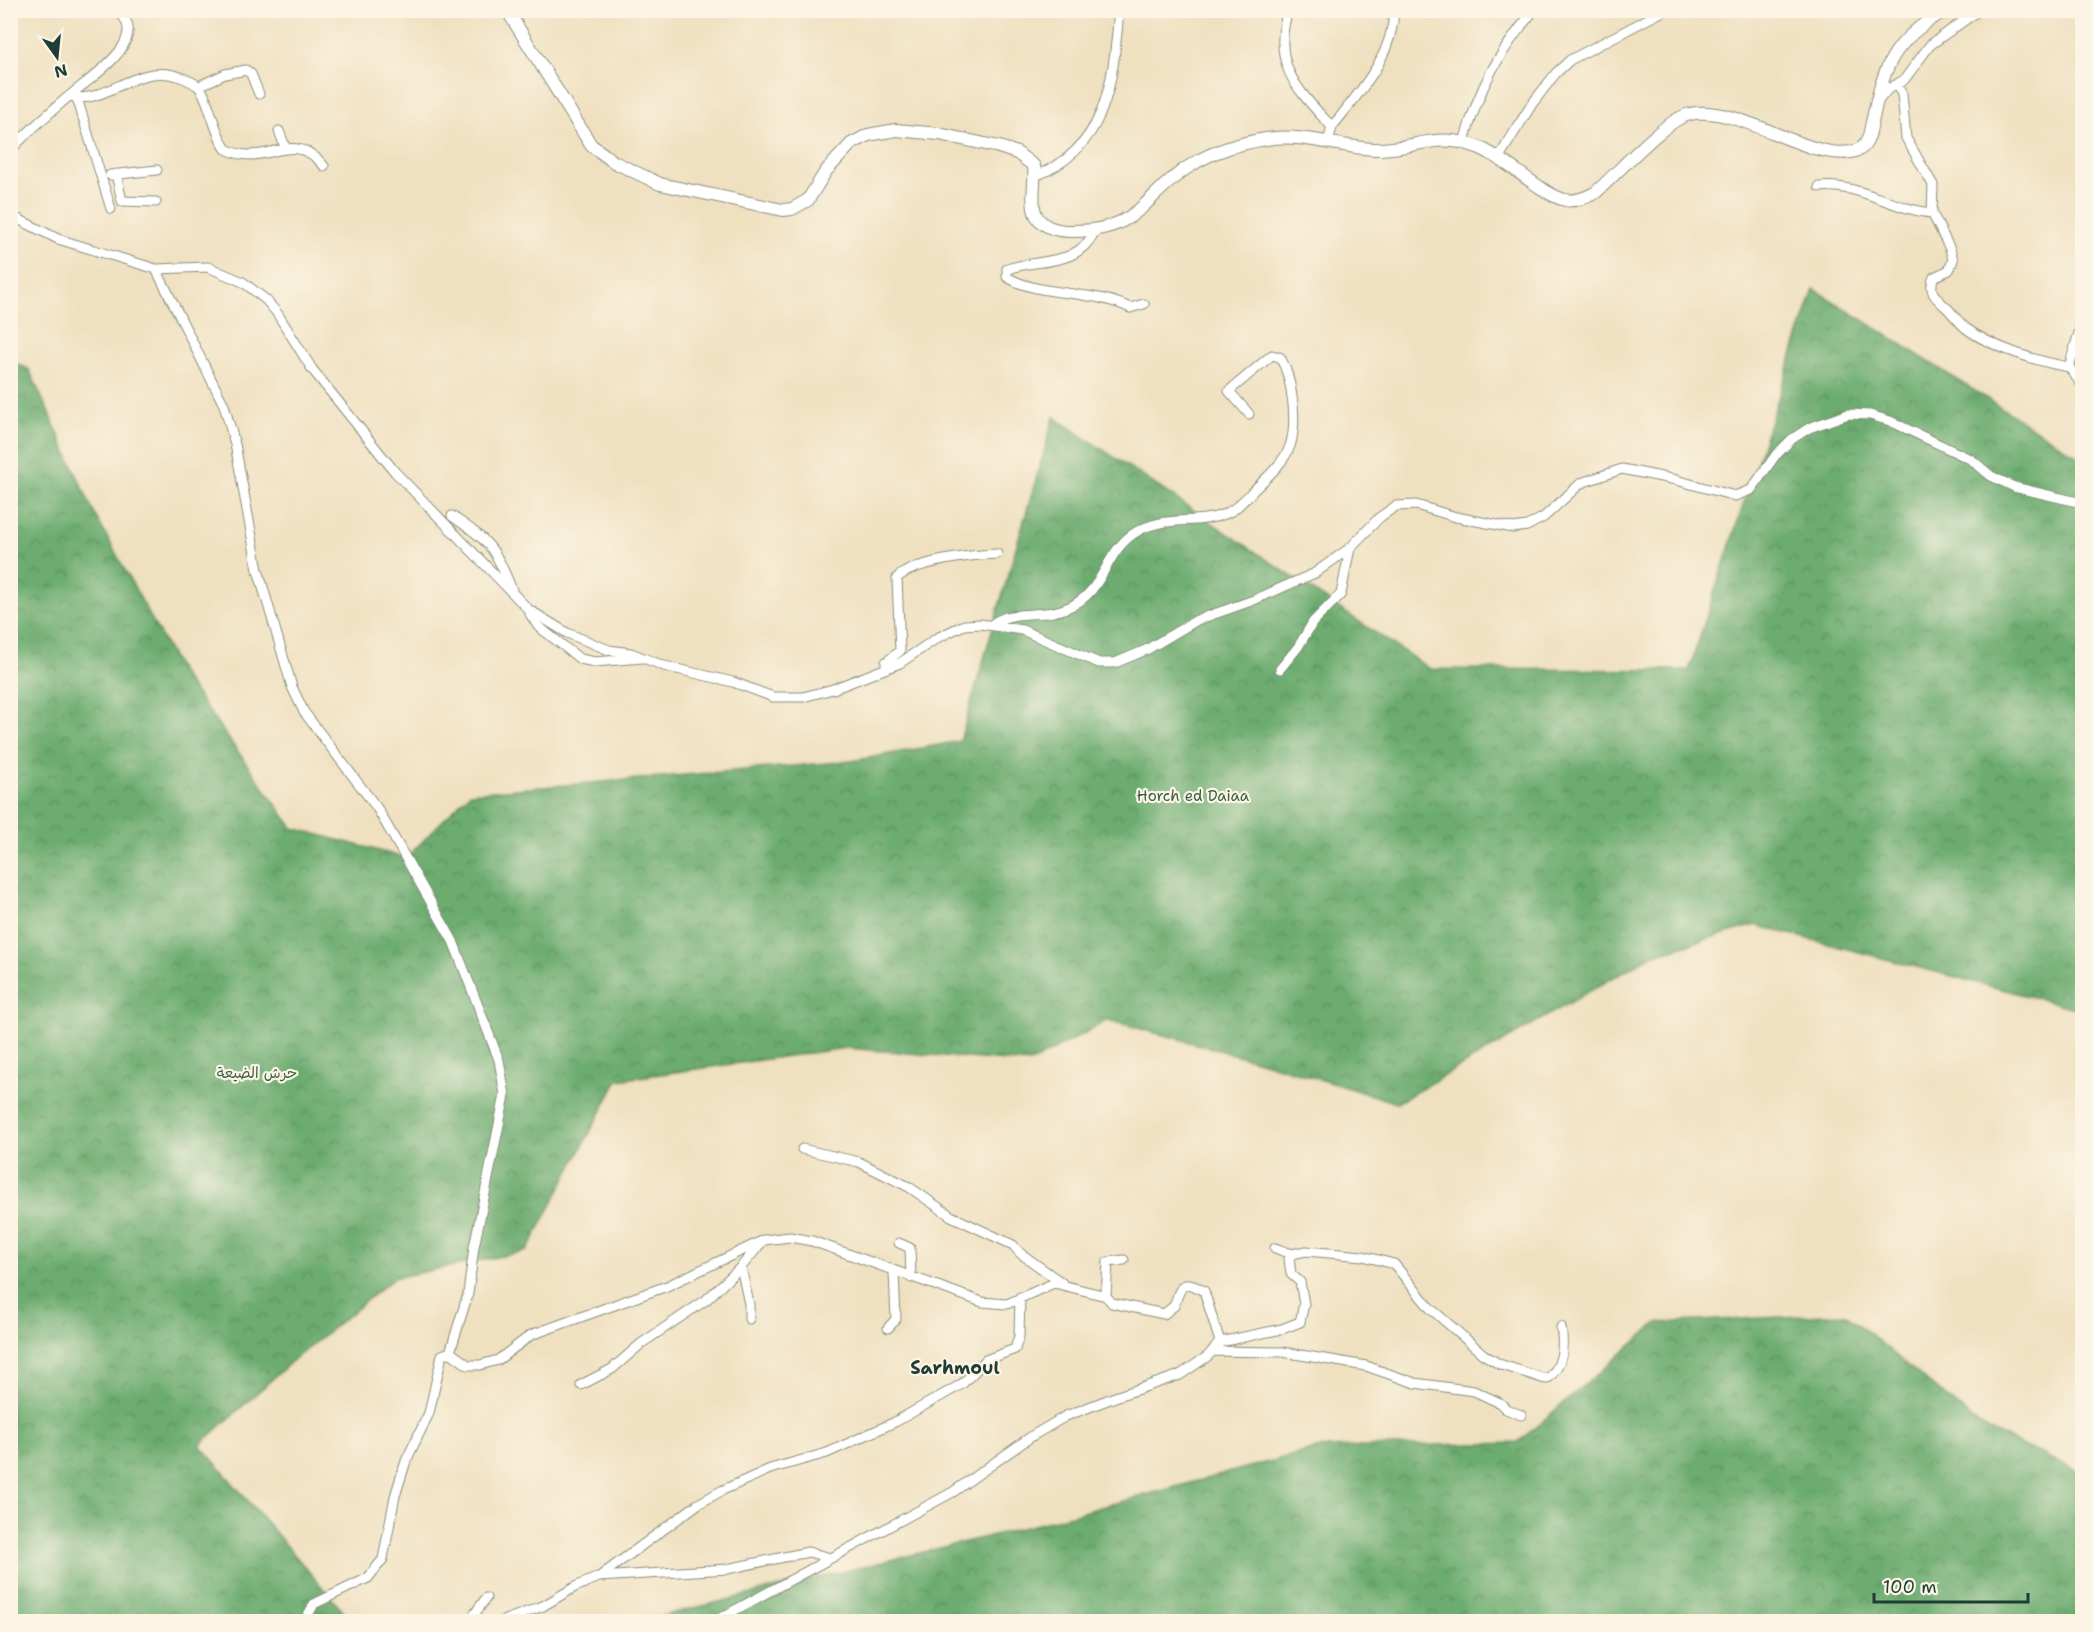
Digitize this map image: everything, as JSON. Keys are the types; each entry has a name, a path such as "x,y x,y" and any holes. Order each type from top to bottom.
{"street":[{"path":"10,151 33,126 73,97 108,65 125,42 128,31 127,21 117,10"},
{"path":"507,10 591,145 614,162 660,184 783,210 792,209 808,200 826,171 851,144 868,135 896,130 939,134 999,147 1017,153 1034,165 1034,209 1041,221 1060,231 1095,231 1113,226 1135,216 1178,174 1210,155 1272,138 1328,142 1377,149 1439,139 1464,142 1500,157 1555,196 1574,200 1596,193 1671,124 1687,114 1700,112 1718,115 1815,147 1845,152 1860,150 1866,144 1881,79 1899,47 1918,27 1946,10"},
{"path":"1035,176 1050,170 1069,157 1092,131 1101,115 1112,79 1119,10"},
{"path":"1288,10 1281,41 1283,61 1307,100 1332,127"},
{"path":"1328,142 1332,127 1360,93 1378,65 1392,30 1394,10"},
{"path":"1464,142 1482,86 1499,55 1534,10"},
{"path":"1500,157 1532,104 1556,73 1570,60 1665,10"},
{"path":"1874,110 1888,89 1897,86 1930,45 1979,10"},
{"path":"199,86 225,74 246,70 251,74 258,94"},
{"path":"73,97 101,92 134,77 153,73 170,73 199,86 205,96 214,129 226,149 253,156 297,147 313,153 324,166"},
{"path":"1897,86 1902,94 1906,138 1933,185 1932,213 1944,233 1953,260 1949,270 1934,277 1933,292 1939,301 1968,329 1981,337 2051,364 2069,367 2082,385"},
{"path":"73,97 102,176 111,208"},
{"path":"279,131 286,149"},
{"path":"102,176 157,170"},
{"path":"116,174 122,201 156,202"},
{"path":"1820,187 1832,185 1913,211 1932,213"},
{"path":"10,214 58,239 156,269 208,267 243,282 266,300 286,323 312,369 395,472 528,609 567,633 609,650 631,652 664,666 733,682 772,697 803,697 820,694 886,668 964,625 991,625 1022,630 1099,663 1115,663 1146,650 1197,620 1289,586 1315,573 1350,548 1388,510 1416,505 1494,526 1513,528 1527,526 1554,510 1581,483 1622,469 1676,480 1726,495 1744,494 1751,490 1775,456 1792,439 1809,428 1848,414 1870,415 1900,425 1972,460 1996,479 2013,487 2082,503"},
{"path":"1095,231 1091,239 1066,259 1035,265 1019,265 1006,269 1007,277 1041,289 1115,301 1130,308 1144,304"},
{"path":"156,269 225,405 237,455 258,570 292,687 304,711 377,808 416,874 459,954 503,1072 505,1095 474,1246 468,1294 450,1352"},
{"path":"2069,367 2082,322"},
{"path":"991,625 1000,618 1061,610 1086,598 1100,582 1112,557 1125,541 1150,525 1160,521 1219,516 1241,503 1278,466 1290,446 1292,394 1286,367 1280,357 1272,355 1264,360 1229,391 1250,414"},
{"path":"452,516 487,540 500,562 514,595"},
{"path":"1280,669 1313,622 1341,594 1350,548"},
{"path":"886,668 886,662 900,651 897,578 907,571 932,562 965,555 997,554"},
{"path":"528,609 538,626 580,659 594,662 645,658"},
{"path":"802,1149 859,1162 893,1178 951,1216 1013,1245 1020,1253 1062,1283"},
{"path":"450,1352 468,1365 490,1363 531,1335 667,1286 764,1240 790,1237 813,1241 982,1302 1007,1304 1054,1283 1062,1283 1106,1296 1112,1303 1164,1314 1174,1306 1177,1290 1181,1287 1198,1287 1204,1291 1220,1342"},
{"path":"581,1385 612,1369 642,1343 682,1319 741,1267 764,1240"},
{"path":"899,1243 910,1248 911,1278"},
{"path":"1275,1248 1293,1254 1306,1251 1363,1256 1394,1264 1430,1308 1483,1354 1499,1364 1542,1378 1547,1379 1553,1375 1564,1352 1561,1327"},
{"path":"713,1622 954,1492 1032,1436 1066,1416 1114,1396 1180,1375 1213,1351 1220,1342 1282,1329 1300,1322 1304,1304 1300,1282 1291,1274 1289,1258 1293,1254"},
{"path":"1106,1296 1108,1262 1124,1260"},
{"path":"741,1267 749,1304 749,1319"},
{"path":"888,1328 896,1319 894,1272"},
{"path":"500,1622 543,1606 599,1577 698,1504 723,1490 770,1469 799,1463 877,1431 941,1397 977,1371 986,1360 1015,1348 1019,1336 1020,1297"},
{"path":"1213,1351 1283,1352 1366,1366 1415,1383 1474,1391 1521,1415"},
{"path":"304,1622 314,1604 368,1578 383,1559 395,1496 406,1461 429,1413 442,1355 450,1352"},
{"path":"599,1577 728,1569 808,1552 831,1558"},
{"path":"469,1622 486,1598"}],"green space":[{"name":"Horch ed Daiaa","path":"1814,289 2082,459 2082,1010 1755,925 1652,955 1397,1103 1263,1062 1108,1020 1030,1063 846,1048 618,1080 527,1251 394,1278 292,1361 200,1445 347,1616 355,1621 11,1621 10,361 29,369 95,515 181,673 293,828 406,858 470,793 852,761 960,741 1054,417 1430,669 1689,670"},
{"path":"1846,1314 1981,1426 2082,1473 2082,1621 637,1622 1038,1524 1320,1448 1517,1443 1657,1323"}],"district":[{"name":"Sarhmoul","path":"955,1368"}],"park label":[{"name":"حرش الضيعة","path":"257,1073"}]}
